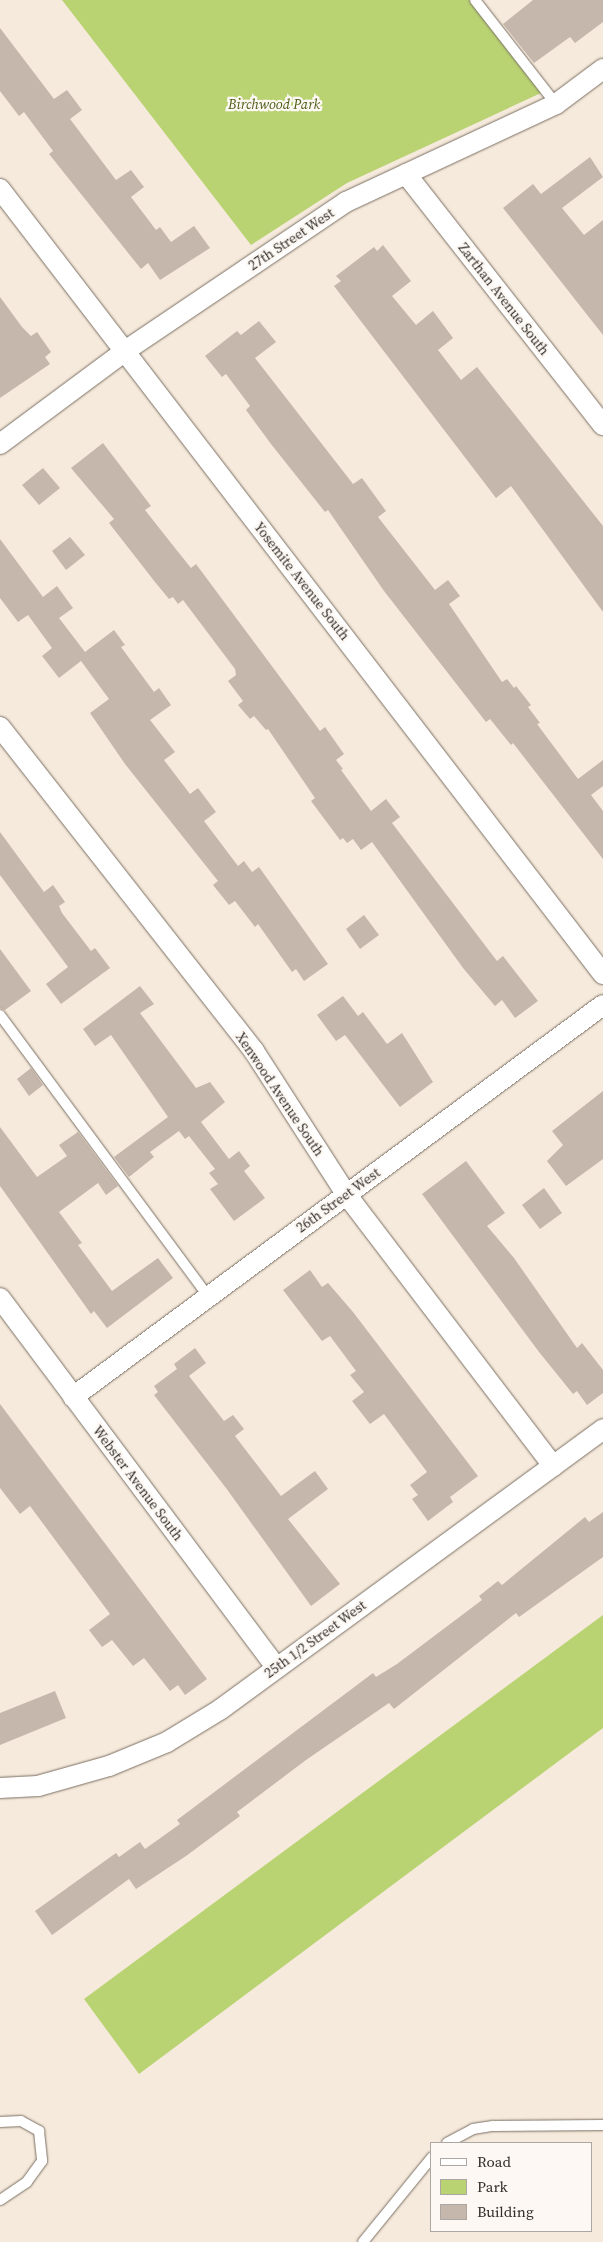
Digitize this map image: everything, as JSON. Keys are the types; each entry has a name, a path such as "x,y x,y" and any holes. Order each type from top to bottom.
{"street":[{"name":"27th Street West","path":"0,444 125,351 346,202 477,144 556,104 603,69"},
{"name":"Zarthan Avenue South","path":"406,174 603,425"},
{"name":"Yosemite Avenue South","path":"0,189 603,974"},
{"name":"Xenwood Avenue South","path":"0,727 254,1051 346,1194 553,1466"},
{"name":"26th Street West","path":"73,1396 603,1005"},
{"name":"Webster Avenue South","path":"2,1305 73,1396 276,1667"},
{"name":"25th 1/2 Street West","path":"0,1788 38,1786 109,1766 167,1742 221,1709 603,1429"}],"lane":[{"path":"475,0 556,104"},
{"path":"0,1015 208,1296"},
{"path":"0,2122 22,2121 39,2131 42,2161 27,2182 1,2198"},
{"path":"448,2142 473,2129 493,2126 603,2125"},
{"path":"363,2242 430,2159"}],"green space":[{"name":"Birchwood Park","path":"62,0 469,0 541,93 347,183 251,245"},
{"path":"603,1615 603,1728 139,2074 84,1999"}],"building":[{"path":"533,0 603,0 603,22 575,43 570,37 534,63 503,24"},
{"path":"0,28 54,99 67,90 82,110 70,119 116,180 131,170 144,187 131,197 156,230 160,227 171,242 194,226 210,248 160,280 148,263 141,269 49,154 53,151 24,112 19,116 0,91"},
{"path":"590,157 603,177 562,208 584,235 603,220 603,335 503,208 533,184 541,194"},
{"path":"383,245 411,281 392,296 416,325 433,311 453,338 438,350 461,380 477,367 603,526 603,612 511,486 496,498 334,286 341,281 336,276 374,247 377,251"},
{"path":"0,297 22,327 31,336 37,332 51,352 45,357 50,364 0,398"},
{"path":"259,321 276,342 255,358 353,484 362,478 386,511 378,517 435,590 448,580 460,596 449,604 502,682 507,679 514,688 516,686 531,705 528,707 540,723 537,724 578,779 603,760 603,786 591,795 603,811 603,859 513,743 511,745 490,719 486,722 384,591 328,510 325,512 271,444 246,410 250,406 226,374 222,377 205,356 237,331 241,335"},
{"path":"103,443 151,506 145,510 191,568 196,564 320,731 325,727 344,754 336,760 343,769 341,770 371,811 386,799 400,817 392,823 497,961 503,956 538,1001 515,1018 502,1000 495,1006 463,968 372,842 361,850 353,839 347,843 343,838 340,840 311,801 315,798 268,729 266,730 254,716 250,719 238,705 243,701 228,681 236,675 235,669 183,600 178,604 173,597 169,599 155,582 109,523 114,519 71,468"},
{"path":"43,468 60,488 39,505 22,485"},
{"path":"70,537 85,555 66,570 52,551"},
{"path":"0,539 43,597 57,586 73,608 59,618 85,652 114,630 125,645 121,647 154,692 159,688 171,705 150,720 175,752 164,760 190,794 198,788 216,812 204,821 238,866 244,861 252,872 259,867 328,964 304,981 296,969 292,972 258,924 255,927 235,901 229,905 213,885 218,881 125,764 90,713 109,699 81,661 59,678 42,656 52,648 28,615 18,622 0,598"},
{"path":"0,832 44,892 53,885 65,902 59,906 62,913 91,951 95,948 110,968 61,1004 46,984 68,967 0,875"},
{"path":"364,915 379,935 360,949 346,929"},
{"path":"0,949 31,991 5,1010 0,1008"},
{"path":"140,986 154,1004 140,1013 196,1088 210,1082 225,1102 201,1122 229,1159 239,1151 250,1166 244,1171 265,1198 234,1221 210,1189 218,1184 209,1173 215,1169 189,1136 185,1139 179,1131 150,1152 154,1157 129,1177 114,1157 168,1117 111,1035 95,1046 83,1029"},
{"path":"343,996 358,1016 363,1012 387,1044 402,1033 433,1082 400,1107 345,1035 336,1041 317,1015"},
{"path":"31,1068 43,1085 29,1096 17,1079"},
{"path":"603,1091 603,1159 566,1186 547,1161 563,1145 552,1131"},
{"path":"0,1127 37,1177 67,1156 59,1145 78,1132 118,1186 106,1195 98,1183 59,1212 82,1243 78,1245 112,1291 158,1258 173,1278 107,1328 94,1311 91,1314 0,1186"},
{"path":"466,1161 505,1213 487,1226 514,1258 577,1348 582,1343 603,1370 603,1393 587,1405 577,1391 573,1394 539,1352 422,1194"},
{"path":"544,1188 562,1213 540,1229 522,1205"},
{"path":"310,1270 322,1287 328,1283 353,1312 478,1476 450,1497 453,1502 428,1521 412,1499 418,1495 410,1485 427,1472 384,1414 370,1424 352,1401 364,1392 350,1375 356,1371 330,1336 322,1341 283,1290"},
{"path":"195,1348 206,1363 189,1376 224,1421 233,1415 244,1429 235,1436 281,1496 315,1471 328,1489 288,1519 340,1584 311,1606 226,1488 154,1395 158,1392 154,1386 177,1369 174,1364"},
{"path":"0,1404 207,1679 185,1695 178,1685 170,1691 144,1658 133,1666 112,1640 102,1647 89,1630 110,1614 30,1506 20,1514 0,1488"},
{"path":"603,1512 603,1557 519,1617 516,1613 394,1709 389,1703 306,1760 237,1812 240,1816 186,1856 136,1889 129,1879 52,1935 35,1911 116,1853 119,1857 140,1842 145,1849 180,1824 177,1820 373,1673 376,1677 397,1664 482,1600 479,1596 498,1581 502,1585 585,1517 589,1522"},
{"path":"55,1691 66,1718 0,1745 0,1713"}]}
